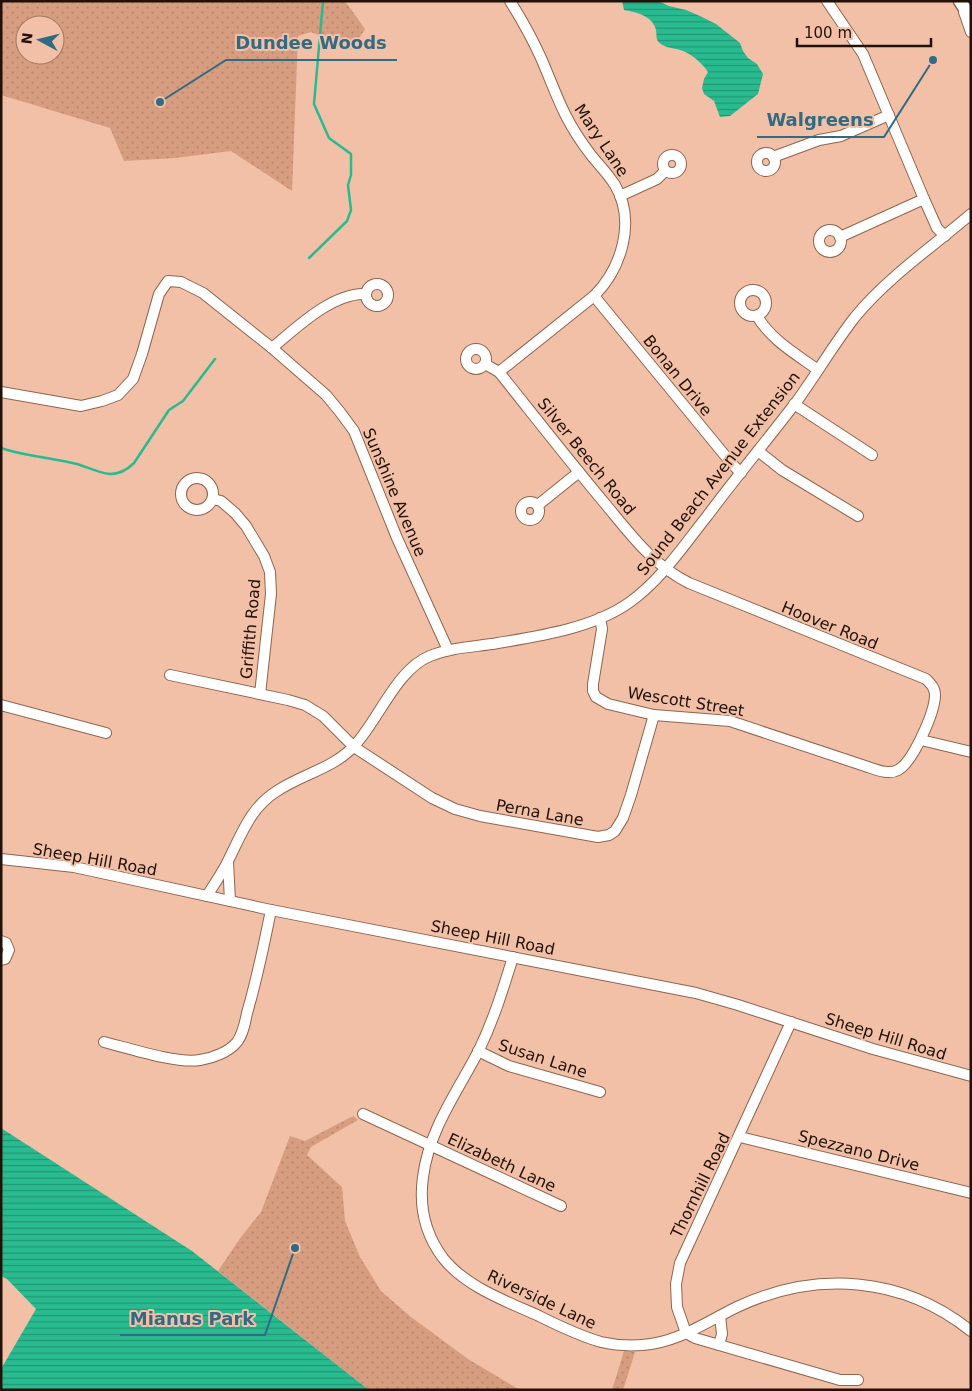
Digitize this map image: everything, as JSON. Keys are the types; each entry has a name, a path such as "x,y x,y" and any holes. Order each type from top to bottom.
{"main road":[{"path":"960,2 971,18"}],"street":[{"name":"Mary Lane","path":"499,372 604,286 622,250 625,224 620,196 614,184 570,124 525,24 510,1"},
{"path":"827,1 863,54 937,228 945,236"},
{"path":"960,2 971,32"},
{"path":"773,157 819,140 841,136 889,116"},
{"path":"620,196 657,179 665,171"},
{"path":"840,237 924,199"},
{"name":"Sound Beach Avenue Extension","path":"207,896 228,862 239,836 253,813 271,795 292,782 330,764 354,747 370,727 406,673 427,657 448,650 527,638 577,626 600,618 632,601 647,588 758,451 861,311 884,287 971,214"},
{"name":"Sunshine Avenue","path":"1,392 81,406 118,395 133,379 159,294 168,281 181,282 203,292 326,395 354,431 397,538 448,650"},
{"path":"272,348 331,304 352,294 366,294"},
{"name":"Bonan Drive","path":"594,296 740,473"},
{"path":"757,316 773,337 818,370"},
{"name":"Silver Beech Road","path":"485,364 499,372 578,472 634,538 664,569"},
{"path":"794,404 872,455"},
{"path":"758,451 782,470 858,516"},
{"path":"538,505 578,472"},
{"name":"Griffith Road","path":"213,499 221,501 246,526 264,556 270,572 271,594 260,694"},
{"name":"Hoover Road","path":"664,569 695,586 926,679 932,684 935,695 921,740"},
{"name":"Wescott Street","path":"600,618 602,629 593,692 596,697 608,704 654,715 730,720 883,771 892,772 905,765 921,740"},
{"name":"Perna Lane","path":"170,675 305,705 323,716 354,747 432,798 455,809 480,816 598,837 609,835 615,831 623,818 654,715"},
{"path":"1,705 106,733"},
{"path":"921,740 971,752"},
{"name":"Sheep Hill Road","path":"1,859 74,867 271,910 696,993 873,1049 971,1076"},
{"name":"Sound Beach Avenue Extension","path":"228,862 230,901"},
{"path":"104,1042 170,1058 199,1061 218,1055 232,1047 240,1036 255,986 271,910"},
{"path":"1,942 6,943 9,950 5,959 1,960"},
{"name":"Riverside Lane","path":"513,956 500,1002 478,1051 443,1112 423,1175 422,1207 432,1240 439,1253 464,1278 488,1292 586,1337 622,1345 643,1345 666,1341 753,1300 779,1291 820,1284 847,1283 878,1287 911,1296 943,1312 971,1331"},
{"name":"Thornhill Road","path":"686,1333 677,1307 676,1297 680,1263 791,1022"},
{"name":"Susan Lane","path":"478,1051 509,1066 600,1092"},
{"name":"Elizabeth Lane","path":"362,1114 561,1206"},
{"name":"Spezzano Drive","path":"740,1136 971,1193"},
{"path":"719,1346 722,1334 720,1316"},
{"path":"686,1333 719,1346 840,1380 858,1380"}],"shaded area":[{"path":"1,1 345,1 365,29 352,50 311,32 298,36 292,191 231,151 175,158 124,161 110,128 1,95"},
{"path":"622,1 658,1 686,10 716,24 740,43 748,58 757,64 763,74 758,94 730,116 720,117 714,101 704,94 702,88 708,72 706,69 688,53 665,46 659,42 651,21 639,14 624,10"},
{"path":"353,1116 358,1120 311,1147 307,1155 342,1187 345,1221 360,1257 381,1291 411,1317 468,1359 520,1390 369,1390 218,1271 261,1212 290,1136 305,1141"},
{"path":"1,1128 192,1251 369,1390 1,1390 1,1369 36,1309 7,1279 1,1276"},
{"path":"624,1351 635,1352 623,1390 612,1390"}],"waterway":[{"path":"309,258 347,221 351,210 348,185 351,175 351,154 329,138 314,104 323,1"},
{"path":"1,448 77,464 110,474 120,472 134,463 169,410 183,401 215,359"}],"place":[{"name":"Walgreens","path":"933,60"},
{"name":"Dundee Woods","path":"160,102"},
{"name":"Mianus Park","path":"295,1248"}]}
